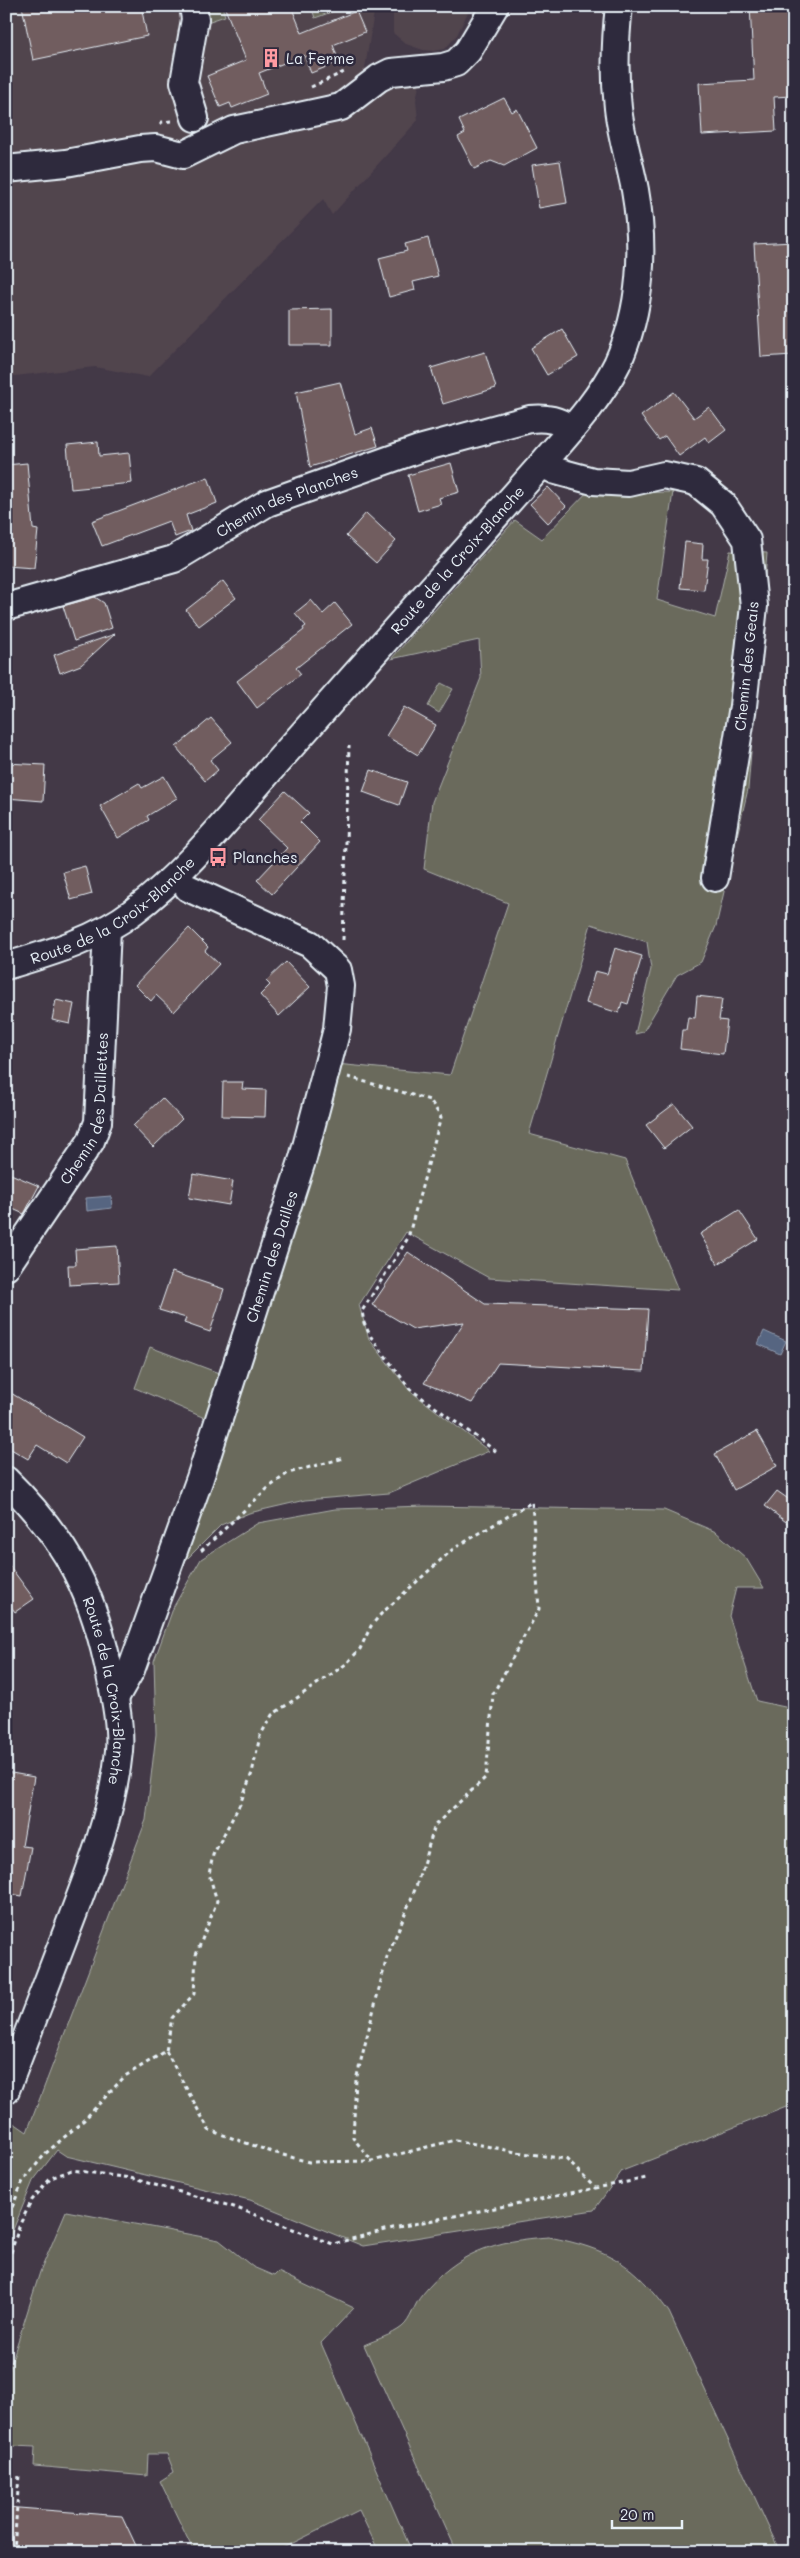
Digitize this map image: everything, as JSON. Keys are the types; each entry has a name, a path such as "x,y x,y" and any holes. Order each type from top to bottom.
{"street":[{"path":"193,6 195,19 184,82 195,118"},
{"path":"6,169 66,163 140,149 156,148 183,155 234,130 341,107 378,78 391,72 444,67 456,63 468,51 495,6"},
{"name":"Route de la Croix-Blanche","path":"6,966 46,954 108,929 134,912 160,890 542,464 591,406 616,364 630,328 639,281 641,239 615,81 615,42 619,6"},
{"name":"Chemin des Planches","path":"6,607 174,558 267,503 419,449 530,419 545,418 559,421 572,429"},
{"name":"Chemin des Geais","path":"542,464 556,471 593,480 629,483 664,476 696,482 723,504 748,540 754,606 744,706 715,878"},
{"path":"188,888 310,944 338,970"},
{"name":"Chemin des Daillettes","path":"6,1267 91,1141 98,1122 108,929"},
{"name":"Chemin des Dailles","path":"115,1698 131,1670 200,1478 302,1158 325,1070 338,1029 341,986 338,970"},
{"name":"Route de la Croix-Blanche","path":"6,1480 28,1502 71,1559 94,1610 105,1647 115,1698 119,1749 108,1810 91,1868 6,2090"}],"path":[{"path":"338,970 343,954 349,746"},
{"path":"325,1070 430,1100 441,1117 408,1238 362,1311 364,1323 371,1338 410,1389 497,1452"},
{"path":"194,1557 268,1488 288,1473 344,1458"},
{"path":"372,2161 353,2138 356,2080 387,1958 416,1888 435,1825 486,1777 493,1694 539,1610 532,1502 453,1550 381,1614 371,1626 360,1649 346,1664 272,1715 260,1736 252,1773 240,1804 213,1855 209,1874 217,1901 196,1955 194,1994 172,2018 166,2051 209,2130 272,2152 310,2162 372,2161 455,2140 516,2152 566,2159 595,2188"},
{"path":"6,2222 24,2181 46,2152 84,2120 125,2076 166,2051"},
{"path":"6,2268 20,2224 32,2200 51,2178 72,2170 130,2178 234,2207 333,2244 393,2228 647,2178"},
{"path":"14,2552 19,2474"}],"shaded area":[{"path":"6,6 375,6 365,68 390,81 421,77 416,100 418,120 332,215 323,199 148,377 95,367 6,377"},
{"path":"393,6 471,6 457,35 445,49 434,51 423,50 406,44 393,33"}],"green space":[{"path":"204,6 222,6 225,16 207,22"},
{"path":"311,6 348,6 315,18"},
{"path":"593,486 631,493 673,492 657,600 715,618 730,551 767,553 748,789 716,926 701,962 677,975 643,1032 635,1034 651,969 647,942 591,924 529,1134 625,1160 678,1290 489,1278 406,1232 359,1305 369,1339 409,1390 489,1451 389,1493 305,1500 249,1513 221,1525 185,1561 168,1596 336,1064 450,1075 508,903 424,869 432,802 481,678 479,640 391,659 515,520 542,539"},
{"path":"441,683 453,689 439,713 428,706"},
{"path":"150,1347 224,1375 207,1419 135,1388"},
{"path":"424,1506 664,1510 716,1532 746,1558 764,1588 736,1588 729,1616 757,1701 794,1709 794,2104 622,2171 594,2210 363,2246 250,2200 66,2156 57,2150 33,2181 6,2247 6,2144 14,2123 27,2132 146,1820 156,1734 154,1661 174,1606 201,1559 258,1523 335,1509"},
{"path":"66,2211 219,2240 253,2267 274,2276 278,2272 354,2308 321,2343 412,2552 379,2552 359,2510 275,2552 194,2552 160,2481 174,2472 167,2454 148,2454 147,2476 34,2466 35,2447 13,2446 11,2466 6,2466 6,2379 40,2272"},
{"path":"549,2237 588,2247 618,2261 644,2281 669,2312 780,2552 457,2552 364,2345 402,2327 422,2295 435,2280 449,2268 464,2259 495,2245"}],"water":[{"path":"111,1196 112,1208 87,1211 86,1198"},
{"path":"764,1331 786,1341 780,1354 758,1344"}],"building":[{"path":"22,6 141,6 147,36 33,60"},
{"name":"La Ferme","path":"224,6 291,6 302,33 356,11 365,32 333,45 339,62 311,73 304,55 259,73 267,94 232,108 230,103 220,107 207,76 246,60"},
{"path":"750,6 791,6 794,59 794,69 791,69 792,96 774,97 776,131 702,135 699,83 754,80"},
{"path":"504,98 512,112 517,109 537,148 504,166 491,161 474,169 458,137 465,133 459,120"},
{"path":"560,161 567,203 539,208 532,165"},
{"path":"428,238 438,276 413,282 415,290 389,297 379,258 407,251 405,244"},
{"path":"794,242 794,355 761,357 754,244"},
{"path":"332,309 332,345 289,345 289,310"},
{"path":"562,329 578,357 547,375 531,348"},
{"path":"485,352 496,388 443,404 431,368"},
{"path":"340,382 355,434 372,428 378,446 310,467 296,392"},
{"path":"674,392 694,418 709,407 726,430 709,443 705,437 679,456 665,436 659,440 641,416"},
{"path":"98,442 99,456 129,453 132,483 71,489 67,445"},
{"path":"27,463 33,529 38,530 34,568 6,566 6,465"},
{"path":"451,463 459,492 439,498 441,504 418,511 408,475"},
{"path":"208,477 217,503 186,515 191,531 175,537 169,521 102,546 92,521"},
{"path":"548,487 566,506 548,523 530,504"},
{"path":"366,513 396,541 376,563 346,536"},
{"path":"685,542 703,544 702,559 708,559 704,590 680,588"},
{"path":"223,581 236,598 199,626 186,610"},
{"path":"95,597 104,603 112,628 74,641 63,606"},
{"path":"311,600 323,614 335,603 352,624 296,668 301,674 257,708 237,681 304,630 303,628 306,626 295,613"},
{"path":"115,634 81,665 60,673 54,655"},
{"path":"404,707 436,725 418,755 386,736"},
{"path":"211,718 232,742 210,760 218,770 205,781 176,747"},
{"path":"6,763 45,765 43,801 6,798"},
{"path":"371,770 407,782 399,805 363,792"},
{"path":"164,776 177,798 147,816 149,820 118,838 100,806 139,783 142,788"},
{"path":"285,791 309,813 300,822 320,842 272,894 257,880 287,848 258,820"},
{"path":"85,866 92,894 71,900 63,872"},
{"path":"189,928 208,947 205,951 219,964 174,1012 156,995 151,1001 135,985"},
{"path":"615,948 642,956 628,1004 622,1002 619,1013 586,1003 595,971 607,974"},
{"path":"286,962 310,987 279,1016 260,995 270,985 266,981"},
{"path":"697,996 722,999 719,1020 727,1021 723,1054 680,1049 682,1030 686,1030 688,1017 695,1018"},
{"path":"56,1000 74,1004 70,1024 52,1020"},
{"path":"223,1082 243,1082 242,1089 266,1090 265,1117 222,1116"},
{"path":"162,1098 182,1119 153,1147 133,1126"},
{"path":"674,1104 692,1126 664,1148 646,1125"},
{"path":"6,1172 39,1186 24,1214 6,1206"},
{"path":"193,1174 233,1181 229,1205 189,1198"},
{"path":"739,1210 758,1239 718,1264 700,1234"},
{"path":"117,1246 119,1282 69,1285 68,1265 76,1265 75,1249"},
{"path":"408,1252 485,1304 648,1309 644,1371 498,1363 472,1403 424,1383 464,1322 413,1329 372,1305"},
{"path":"172,1272 224,1289 210,1332 184,1323 186,1318 159,1310"},
{"path":"6,1390 83,1437 66,1463 37,1445 28,1459 6,1446"},
{"path":"757,1431 777,1466 734,1490 715,1454"},
{"path":"777,1491 794,1503 794,1528 765,1506"},
{"path":"6,1561 34,1599 15,1612 6,1600"},
{"path":"6,1772 34,1777 22,1846 31,1847 22,1896 6,1893"},
{"path":"6,2507 122,2516 139,2552 54,2552 6,2548"}],"place":[{"name":"La Ferme","path":"271,58"},
{"name":"Planches","path":"218,857"}]}
